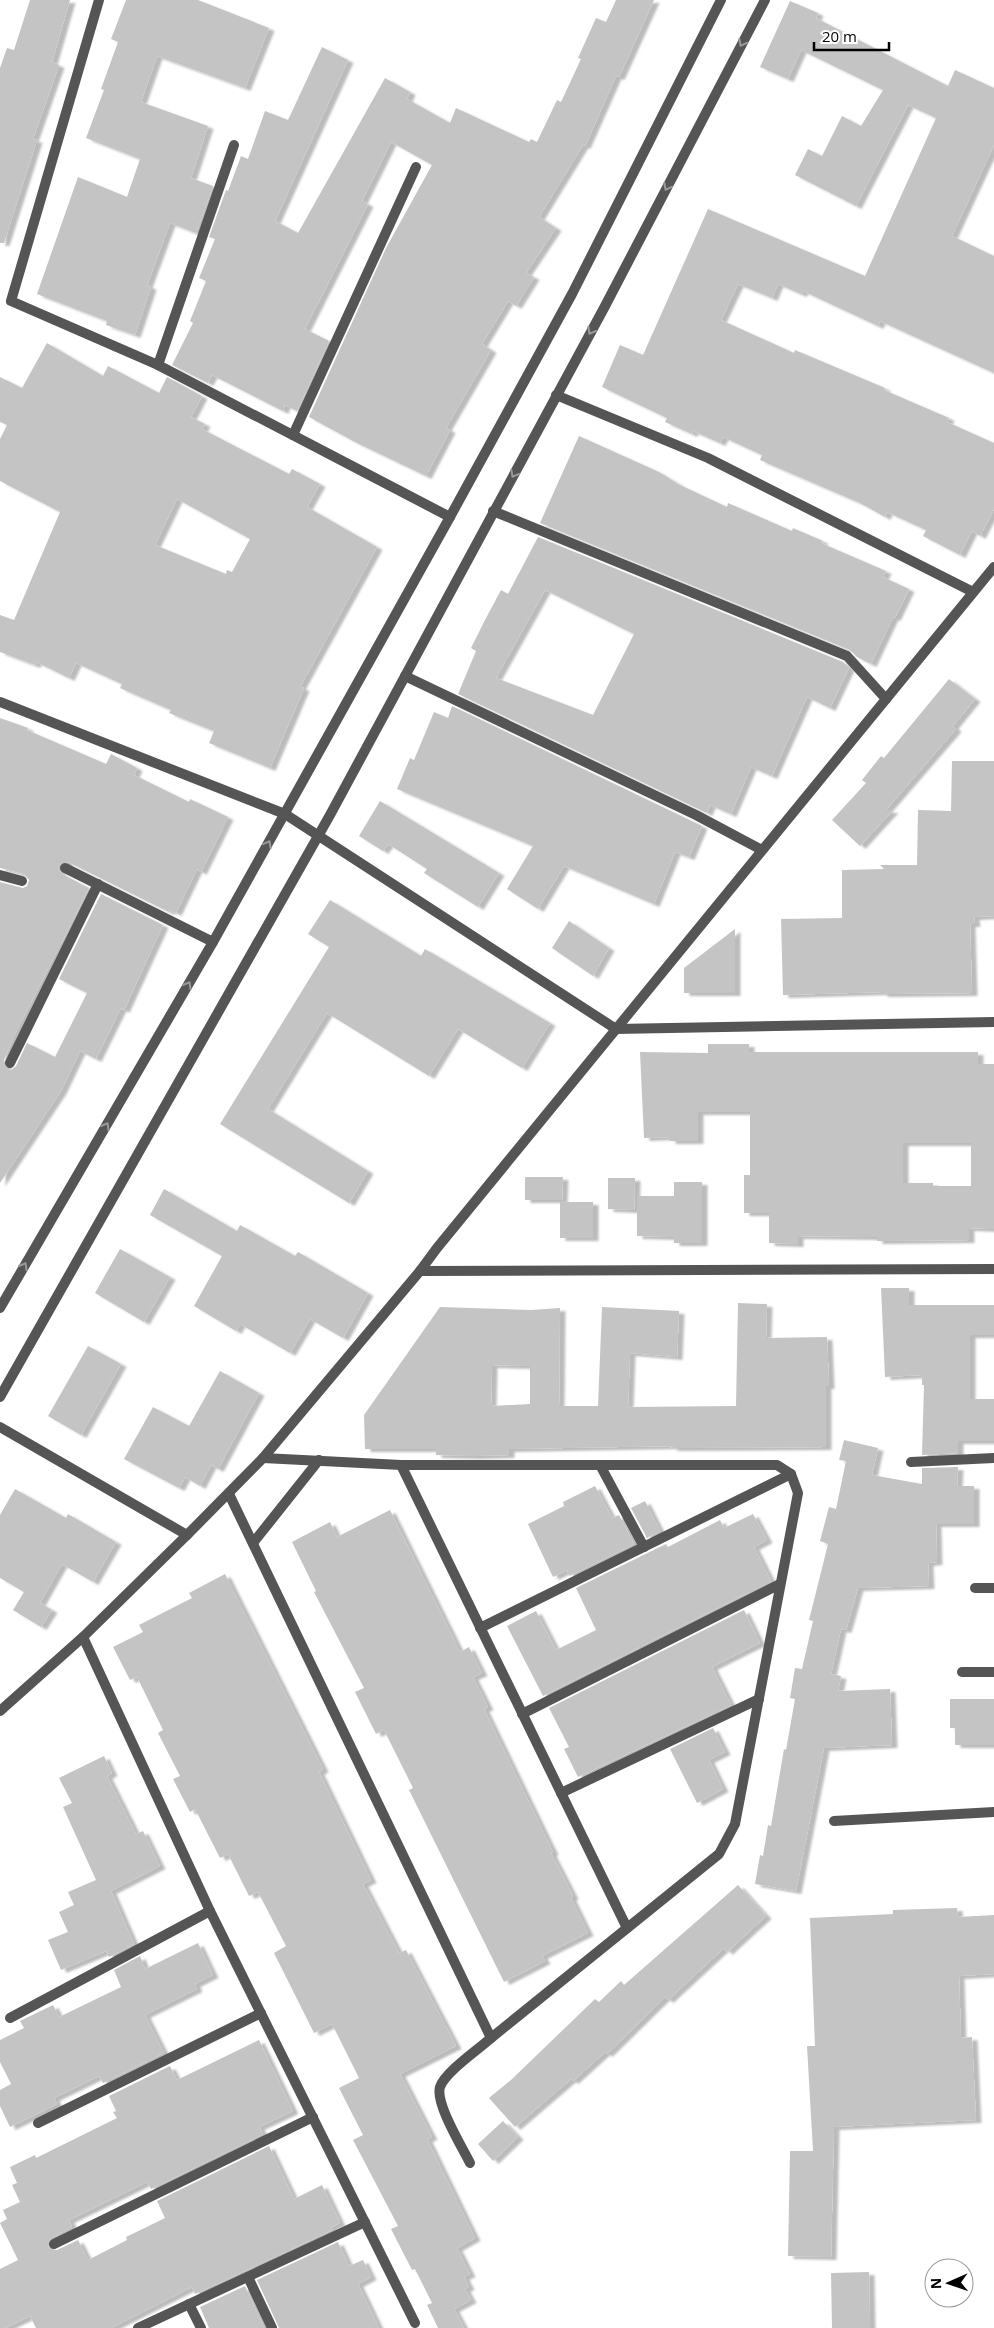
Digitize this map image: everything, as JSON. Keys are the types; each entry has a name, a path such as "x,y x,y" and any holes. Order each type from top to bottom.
{"street":[{"path":"99,0 11,301 158,365 450,517"},
{"path":"0,1308 213,942 450,517 572,294 720,0"},
{"path":"0,1397 318,835 494,511 765,0"},
{"path":"158,365 234,145"},
{"path":"293,435 416,167"},
{"path":"556,395 708,458 973,592"},
{"path":"494,511 847,656 886,698"},
{"path":"0,1711 84,1637 263,1458 420,1272 994,567"},
{"path":"405,676 696,815 762,850"},
{"path":"0,702 285,814 616,1029 994,1022"},
{"path":"65,868 213,942"},
{"path":"0,875 22,880"},
{"path":"10,1062 98,884"},
{"path":"420,1272 994,1269"},
{"path":"0,1427 187,1535"},
{"path":"263,1458 401,1465 777,1465 792,1474 798,1493 735,1824 719,1854 491,2038 448,2076 440,2087 440,2101 470,2163"},
{"path":"911,1462 994,1458"},
{"path":"252,1542 319,1460"},
{"path":"401,1465 627,1928"},
{"path":"600,1465 644,1547"},
{"path":"480,1628 792,1474"},
{"path":"229,1494 491,2038"},
{"path":"522,1714 780,1584"},
{"path":"975,1588 994,1588"},
{"path":"84,1637 210,1911 415,2323"},
{"path":"962,1672 994,1672"},
{"path":"561,1793 759,1699"},
{"path":"834,1821 994,1812"},
{"path":"10,2018 210,1911"},
{"path":"38,2123 261,2012"},
{"path":"54,2244 313,2117"},
{"path":"138,2328 364,2222"},
{"path":"248,2277 272,2328"},
{"path":"189,2304 201,2328"}],"building":[{"path":"30,0 70,0 52,62 59,65 33,139 37,140 4,243 0,243 0,68 7,48 14,50"},
{"path":"126,0 198,0 269,28 245,88 157,56 141,102 208,126 191,178 213,186 196,233 170,223 147,285 151,287 135,335 106,325 107,321 37,294 78,177 127,197 140,159 86,138 104,90 101,89 118,42 111,39"},
{"path":"616,0 654,0 619,77 616,76 585,146 583,145 539,217 556,228 526,273 534,277 516,306 508,301 482,344 491,350 446,428 450,430 426,476 355,442 309,417 386,248 432,165 391,142 362,201 368,204 305,329 329,341 297,411 285,405 283,411 212,375 208,383 172,365 193,323 190,321 206,281 199,278 215,239 209,237 241,156 248,159 265,111 288,120 322,47 348,60 275,221 298,233 385,78 410,92 407,99 450,123 456,108 529,142 531,139 537,142 557,100 561,102 581,59 578,58 596,18 606,22"},
{"path":"790,1 818,13 816,18 948,86 955,70 994,88 994,145 952,236 994,256 994,373 880,321 878,326 803,291 801,294 778,284 772,298 738,284 721,320 794,353 795,350 885,388 884,390 949,418 947,422 994,443 994,509 980,536 972,531 960,555 923,536 926,530 887,512 885,517 860,503 760,460 762,455 723,437 720,443 693,431 692,434 665,422 667,418 602,387 620,345 643,355 708,209 865,276 936,118 908,105 856,206 795,175 808,149 822,156 842,116 861,126 883,90 801,50 788,79 760,67"},
{"path":"47,343 103,376 108,366 159,393 167,377 202,396 191,417 205,424 202,429 289,474 292,469 320,484 307,507 377,547 300,687 304,688 270,768 209,743 214,731 169,713 171,710 120,688 122,684 76,663 69,678 36,662 35,665 0,652 0,615 14,620 60,512 0,481 0,439 7,425 0,422 0,377 22,388","holes":["177,499 250,539 232,572 227,570 226,574 155,545"]},
{"path":"579,436 659,472 680,485 727,507 728,503 792,531 793,528 823,541 821,543 886,571 883,577 909,589 895,618 893,617 871,664 857,657 850,650 540,523"},
{"path":"538,537 843,662 849,668 830,708 807,697 772,776 751,767 731,814 710,805 707,813 458,694 476,651 471,648 485,620 501,590 508,594","holes":["545,590 634,634 593,715 496,678"]},
{"path":"949,679 975,699 953,726 956,729 886,810 893,810 860,846 832,820 866,783 862,780 881,756 884,758"},
{"path":"452,706 702,826 689,857 675,852 654,904 564,866 538,909 507,889 533,846 397,789 410,758 414,760 434,712 448,718"},
{"path":"0,718 28,728 27,730 106,764 111,754 137,768 134,775 189,802 190,799 228,817 201,872 197,869 176,913 170,910 169,912 68,862 59,865 58,869 62,874 89,888 14,1036 4,1060 7,1069 11,1070 16,1066 27,1043 55,1057 87,993 59,979 101,894 163,925 124,1010 121,1008 96,1059 80,1051 61,1091 0,1183 0,882 23,888 27,886 29,880 24,874 0,868"},
{"path":"952,761 994,761 994,916 974,917 975,924 970,924 972,993 882,994 882,992 783,995 781,919 842,918 842,870 884,869 880,865 917,865 918,810 951,811"},
{"path":"380,801 499,873 478,907 424,873 427,869 388,844 383,851 359,836"},
{"path":"330,900 421,956 425,949 550,1023 522,1068 458,1029 429,1076 327,1013 268,1109 368,1171 349,1203 220,1124 329,947 308,934"},
{"path":"569,921 609,948 593,976 552,948"},
{"path":"735,929 735,993 684,993 684,968"},
{"path":"708,1044 749,1044 749,1052 978,1052 978,1064 994,1064 994,1229 969,1228 969,1240 877,1241 877,1237 798,1236 798,1244 769,1243 769,1213 744,1213 744,1175 750,1175 750,1112 698,1112 698,1141 670,1141 670,1137 644,1138 640,1052 708,1053","holes":["903,1143 971,1143 971,1186 933,1186 933,1183 903,1183"]},
{"path":"525,1177 563,1177 562,1200 525,1200"},
{"path":"608,1178 635,1178 634,1210 608,1209"},
{"path":"674,1182 702,1182 702,1243 674,1243 674,1237 637,1236 637,1196 674,1196"},
{"path":"164,1189 237,1231 240,1225 295,1256 298,1252 368,1293 343,1338 310,1319 290,1353 240,1324 236,1331 194,1306 222,1256 150,1215"},
{"path":"560,1202 593,1202 593,1238 560,1238"},
{"path":"120,1249 170,1277 144,1322 95,1293"},
{"path":"881,1288 909,1288 909,1305 994,1305 994,1335 970,1335 970,1399 994,1399 994,1441 958,1441 958,1453 922,1455 924,1385 922,1385 922,1375 885,1377"},
{"path":"738,1303 767,1304 766,1338 827,1337 829,1386 826,1386 826,1447 670,1448 674,1446 509,1449 509,1455 475,1456 436,1455 436,1449 365,1449 364,1415 440,1307 531,1310 560,1308 559,1406 598,1406 602,1307 679,1311 677,1357 630,1353 628,1406 736,1406","holes":["492,1365 530,1366 530,1404 491,1406"]},
{"path":"88,1346 121,1364 81,1435 48,1416"},
{"path":"220,1371 259,1393 218,1469 211,1465 200,1486 185,1477 179,1488 124,1459 153,1407 189,1426"},
{"path":"844,1440 878,1448 872,1475 922,1484 922,1468 958,1467 957,1486 974,1486 974,1524 936,1524 937,1562 928,1563 929,1586 858,1588 846,1630 841,1629 831,1674 841,1676 838,1691 890,1689 892,1745 824,1748 796,1891 755,1884 760,1855 763,1856 768,1825 771,1826 784,1749 786,1750 795,1699 790,1698 795,1668 802,1669 813,1621 809,1620 828,1544 820,1541 829,1507 836,1509 846,1461 839,1460"},
{"path":"595,1486 612,1518 619,1515 634,1544 569,1576 567,1570 553,1577 528,1524 564,1506 563,1502"},
{"path":"15,1489 66,1518 68,1514 116,1542 93,1582 62,1564 40,1603 52,1610 41,1627 13,1610 24,1592 0,1578 0,1515"},
{"path":"645,1501 660,1531 647,1538 631,1508"},
{"path":"390,1510 460,1652 469,1647 482,1673 473,1677 488,1707 484,1709 553,1852 551,1853 573,1896 571,1898 588,1933 542,1956 545,1961 504,1982 409,1790 413,1788 384,1730 376,1734 355,1692 364,1688 314,1592 316,1591 292,1542 330,1522 337,1537"},
{"path":"753,1514 767,1540 754,1547 771,1581 543,1696 507,1626 536,1611 556,1650 596,1630 576,1588 666,1544 668,1547 720,1520 724,1528"},
{"path":"225,1574 323,1769 319,1772 371,1880 363,1884 399,1953 406,1950 456,2046 400,2074 432,2137 427,2139 475,2238 457,2248 470,2274 464,2277 469,2287 465,2289 471,2300 454,2309 464,2328 438,2328 427,2305 432,2303 415,2269 412,2270 391,2229 398,2226 353,2140 363,2135 339,2088 359,2078 332,2024 314,2033 274,1953 286,1946 258,1892 249,1896 228,1854 220,1858 195,1809 190,1812 173,1779 180,1776 158,1733 163,1730 137,1677 130,1680 113,1647 143,1632 139,1625 192,1598 189,1593"},
{"path":"744,1610 760,1643 712,1667 731,1705 578,1777 564,1749 569,1747 549,1708"},
{"path":"950,1699 994,1699 994,1745 955,1745 955,1728 950,1728"},
{"path":"713,1728 725,1752 709,1760 723,1789 697,1803 670,1749"},
{"path":"104,1756 112,1773 107,1776 136,1834 143,1831 160,1866 111,1891 134,1944 109,1957 106,1951 61,1970 48,1940 68,1932 59,1912 74,1905 68,1892 96,1880 63,1807 72,1803 59,1778"},
{"path":"738,1885 766,1916 727,1952 724,1948 668,2000 665,1997 607,2054 605,2052 573,2081 571,2079 515,2127 489,2098 511,2080 595,1999 599,2002 621,1981 624,1985"},
{"path":"957,1908 958,1917 994,1915 994,1974 959,1976 961,2038 972,2037 976,2120 834,2127 831,2257 788,2256 790,2151 813,2151 807,2046 815,2046 810,1918 893,1914 893,1910"},
{"path":"198,1943 213,1975 195,1984 197,1989 145,2015 164,2053 103,2083 99,2076 54,2098 57,2104 10,2127 0,2106 0,2090 11,2084 0,2062 0,2040 24,2028 20,2021 53,2005 59,2017 121,1987 114,1970 140,1956 145,1969"},
{"path":"259,2040 293,2111 259,2127 263,2134 151,2189 147,2182 69,2220 72,2227 51,2238 48,2247 51,2250 57,2250 78,2240 88,2260 127,2240 126,2237 165,2218 157,2201 269,2146 294,2199 322,2185 340,2223 331,2227 332,2230 195,2294 192,2287 111,2328 36,2328 30,2316 5,2328 0,2328 0,2269 18,2260 0,2223 7,2219 3,2210 20,2202 12,2185 17,2183 10,2167 35,2155 36,2158 117,2118 113,2112 116,2111 109,2096 170,2066 177,2080"},
{"path":"503,2121 518,2137 493,2161 478,2144"},
{"path":"338,2242 349,2266 363,2260 371,2277 358,2284 379,2328 279,2328 257,2280"},
{"path":"869,2272 870,2328 832,2328 831,2273"},
{"path":"245,2286 264,2328 209,2328 200,2307"}]}
